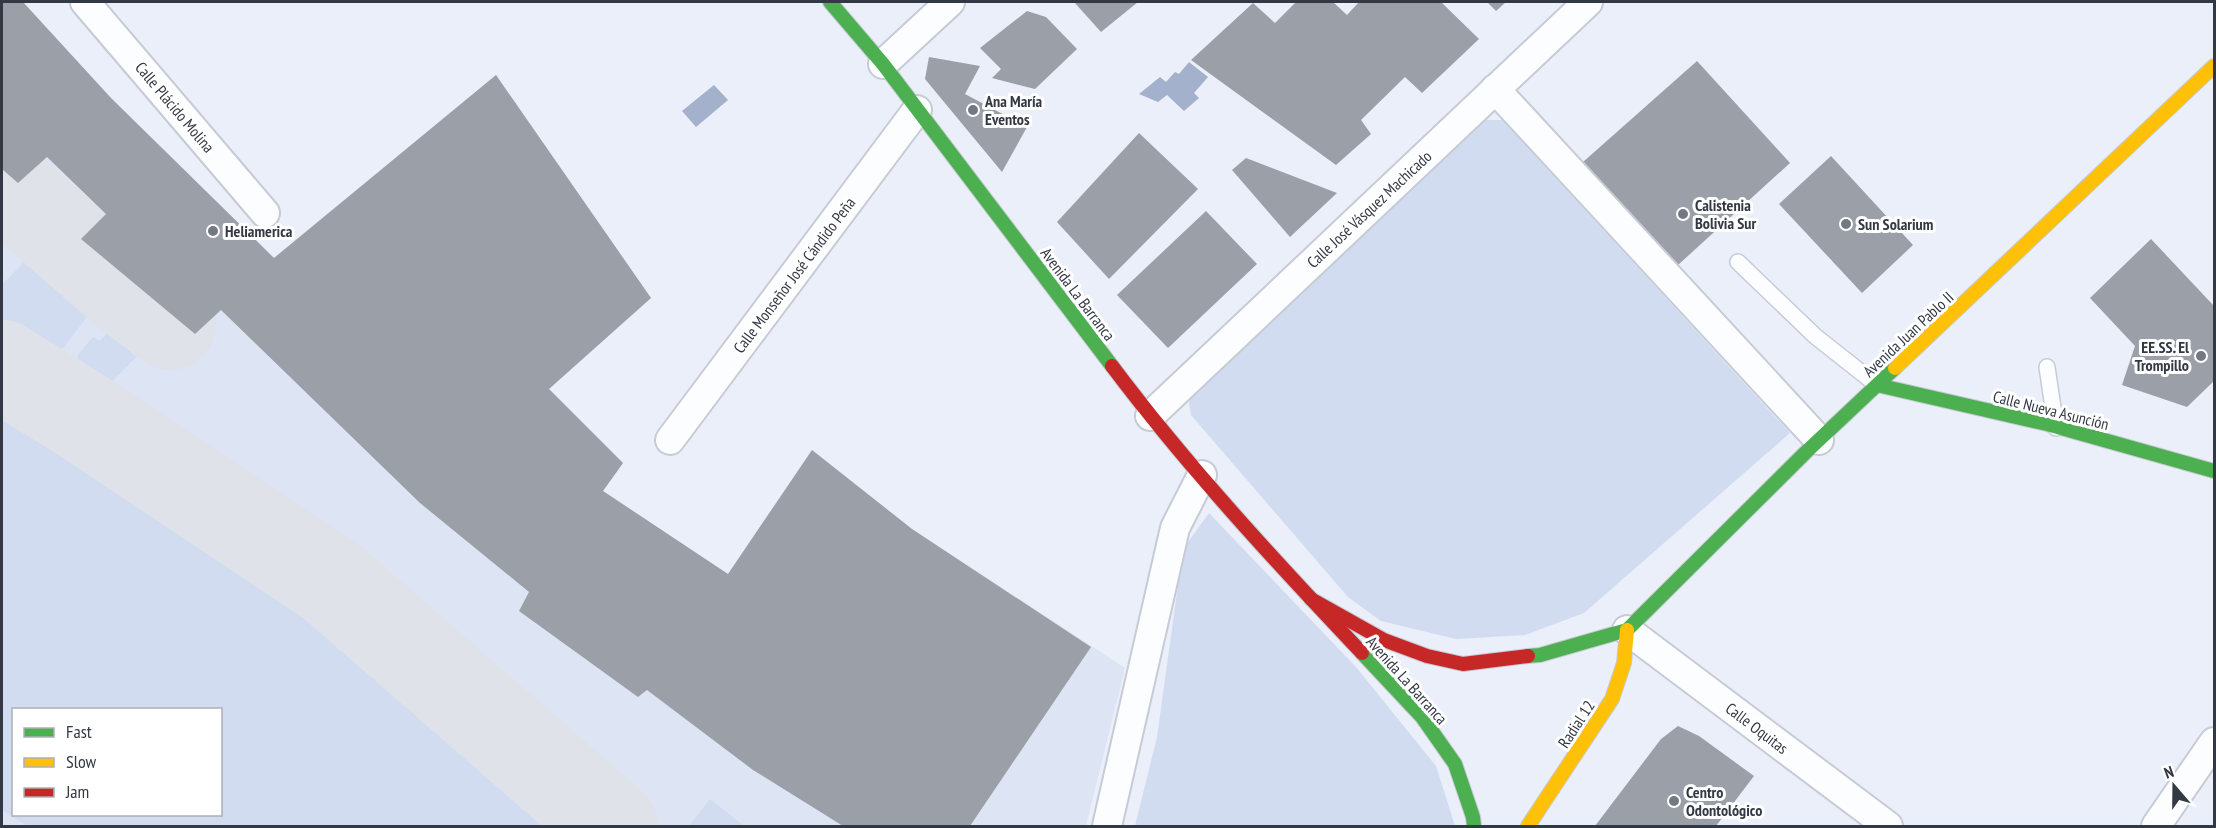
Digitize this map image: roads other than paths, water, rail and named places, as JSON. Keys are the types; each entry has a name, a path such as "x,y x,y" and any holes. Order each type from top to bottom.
{"street":[{"name":"Calle Plácido Molina","path":"85,2 265,213"},
{"name":"Avenida La Barranca","path":"830,2 883,64 1150,416 1311,599 1422,717 1455,764 1474,826"},
{"path":"883,64 950,2"},
{"name":"Calle José Vásquez Machicado","path":"1150,416 1588,2"},
{"name":"Avenida Juan Pablo II","path":"1627,630 1819,440 2214,66"},
{"path":"1495,89 1819,440"},
{"name":"Calle Monseñor José Cándido Peña","path":"670,440 917,110"},
{"name":"Calle Nueva Asunción","path":"1877,385 2153,452 2214,471"},
{"path":"1107,826 1175,528 1202,475"},
{"name":"Avenida La Barranca","path":"1311,599 1384,640 1427,656 1463,664 1540,655 1627,630"},
{"name":"Radial 12","path":"1528,826 1612,699 1624,663 1627,630"},
{"name":"Calle Oquitas","path":"1627,630 1888,826"},
{"path":"2156,826 2214,742"}],"lane":[{"path":"1738,262 1815,336 1877,385"},
{"path":"2047,367 2056,428"}],"place":[{"name":"Ana María Eventos","path":"973,110"},
{"name":"Calistenia Bolivia Sur","path":"1683,214"},
{"name":"Sun Solarium","path":"1846,224"},
{"name":"Heliamerica","path":"213,231"},
{"name":"EE.SS. El Trompillo","path":"2201,356"},
{"name":"Centro Odontológico","path":"1674,801"}]}
